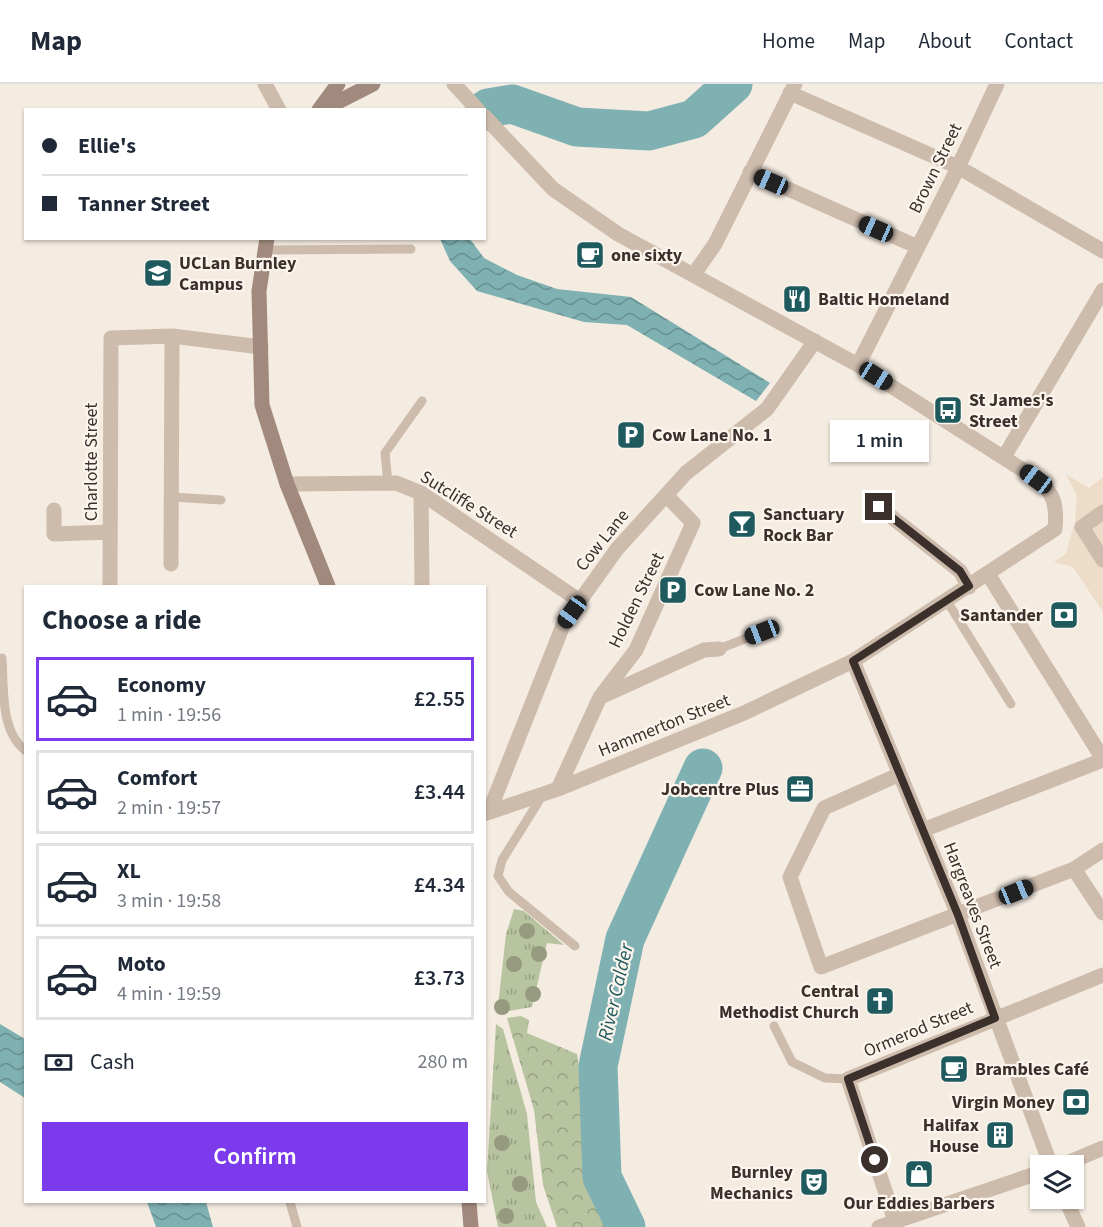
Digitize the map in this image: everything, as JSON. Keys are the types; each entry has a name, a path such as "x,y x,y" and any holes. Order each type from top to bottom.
{"main road":[{"path":"322,108 338,84"},
{"path":"325,108 373,84"},
{"path":"266,244 259,291 262,405 287,484 328,585"},
{"path":"469,1203 471,1227"}],"street":[{"path":"266,84 278,108"},
{"path":"454,84 473,105"},
{"name":"Brown Street","path":"858,365 958,167 997,84"},
{"path":"694,274 715,244 792,89 958,167 1103,251"},
{"path":"486,118 553,189 618,234 858,365 1004,457 1047,487 1057,506 1055,529 1082,527 1103,512"},
{"path":"750,172 918,247"},
{"path":"1004,457 1103,290"},
{"path":"171,564 172,336 261,347"},
{"name":"Charlotte Street","path":"110,585 111,338 172,336"},
{"name":"Cow Lane","path":"487,813 564,623 580,600 617,549 686,473 767,409 816,341"},
{"name":"Sutcliffe Street","path":"287,484 396,483 421,493 580,600"},
{"path":"421,493 422,585"},
{"name":"Holden Street","path":"550,791 600,697 636,650 693,523 666,495"},
{"path":"879,507 960,571 969,586"},
{"path":"54,510 54,534 110,532"},
{"path":"1082,527 1103,560"},
{"name":"Hammerton Street","path":"487,813 550,791 744,714 853,661 1055,529"},
{"path":"923,830 1103,760 988,574"},
{"path":"600,697 704,650 719,648"},
{"name":"Hargreaves Street","path":"853,661 898,775 958,915 1047,1155"},
{"path":"898,775 824,808 790,877 821,967 1074,869 1103,850"},
{"path":"1074,869 1103,913"},
{"name":"Ormerod Street","path":"848,1079 1103,975"},
{"path":"848,1079 896,1221"},
{"path":"1084,1156 1103,1148"},
{"path":"879,1227 1030,1176"},
{"path":"1070,1209 1078,1227"}],"lane":[{"path":"266,244 411,249"},
{"path":"388,483 385,453 422,401"},
{"path":"172,497 221,500"},
{"path":"947,601 1011,704"},
{"path":"719,648 762,632"},
{"path":"2,658 8,731 16,745 24,750"},
{"path":"550,791 502,860 498,876 509,892 575,946"},
{"path":"774,1026 792,1062 825,1078 848,1079"},
{"path":"290,1203 297,1227"}],"green space":[{"path":"514,909 524,911 564,945 547,943 532,1007 504,1012 498,1006 506,934"},
{"path":"521,1016 529,1020 527,1033 577,1054 594,1173 612,1227 557,1227 543,1185 534,1110 507,1018"},
{"path":"496,1024 503,1029 527,1114 536,1202 547,1227 498,1227 487,1171"}],"shaded area":[{"path":"1066,474 1089,488 1103,477 1103,612 1073,567 1054,562 1066,554 1075,521 1077,496"}],"water":[{"path":"440,240 471,240 484,258 517,275 557,289 631,297 770,383 756,401 627,325 584,322 477,291 450,261"},
{"path":"0,1024 24,1038 24,1097 0,1082"},
{"path":"147,1203 206,1203 213,1227 156,1227"}],"waterway":[{"name":"River Calder","path":"486,110 512,104 577,127 649,131 694,119 733,84"},
{"name":"River Calder","path":"626,1227 602,1177 598,1066 625,939 703,768"}],"place":[{"name":"one sixty","path":"590,255"},
{"name":"UCLan Burnley Campus","path":"158,273"},
{"name":"Baltic Homeland","path":"797,299"},
{"name":"St James's Street","path":"948,410"},
{"name":"Cow Lane No. 1","path":"631,435"},
{"name":"Sanctuary Rock Bar","path":"742,524"},
{"name":"Cow Lane No. 2","path":"673,590"},
{"name":"Santander","path":"1064,615"},
{"name":"Jobcentre Plus","path":"800,789"},
{"name":"Central Methodist Church","path":"880,1001"},
{"name":"Brambles Café","path":"954,1069"},
{"name":"Virgin Money","path":"1076,1102"},
{"name":"Halifax House","path":"1000,1135"},
{"name":"Our Eddies Barbers","path":"919,1174"},
{"name":"Burnley Mechanics","path":"814,1182"}],"route":[{"path":"875,1160 848,1079 995,1018 958,915 898,775 853,661 969,586 960,571 879,507"}]}
